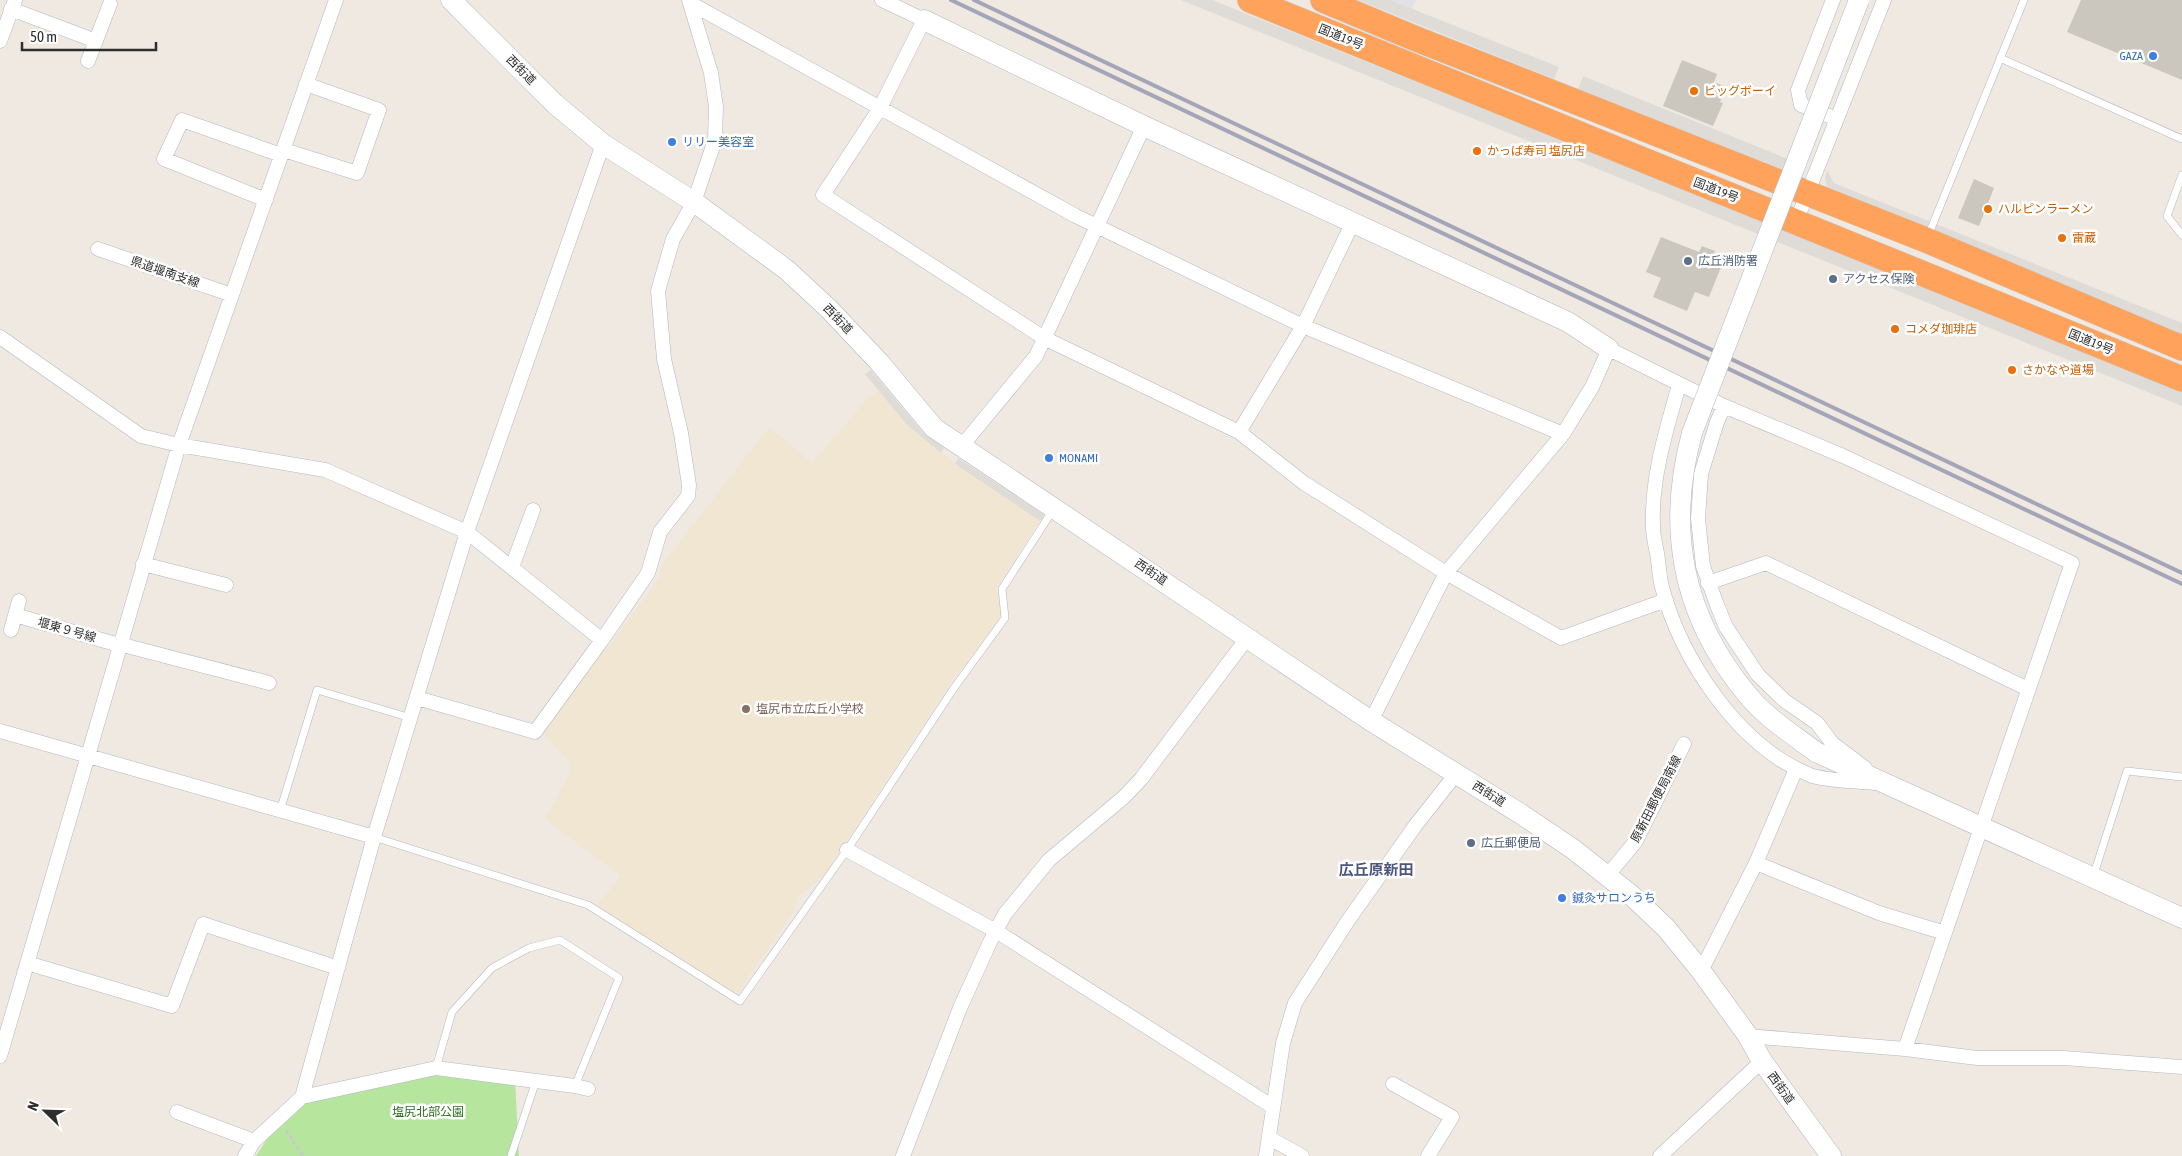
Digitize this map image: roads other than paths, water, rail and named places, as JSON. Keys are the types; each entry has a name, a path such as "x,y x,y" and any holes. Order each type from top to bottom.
{"highway":[{"name":"国道19号","path":"1250,0 1632,157 2182,379"},
{"path":"1323,0 1414,38 1926,240 2182,348"}],"street":[{"path":"0,1056 86,756 179,445 336,0"},
{"name":"西街道","path":"451,0 556,104 603,144 694,202 787,270 829,309 934,428 1371,721 1521,814 1573,849 1630,894 1666,928 1701,971 1748,1036 1762,1062 1831,1156"},
{"path":"882,0 1144,126 1568,322 1609,349 1724,406 1843,456 2072,563 1905,1049"},
{"path":"1833,0 1798,90 1801,105 1837,119"},
{"path":"1859,0 1690,440 1680,488 1679,526 1683,561 1691,593 1704,629 1720,657 1747,694 1781,726 1816,752 2182,918"},
{"path":"1796,222 1884,0"},
{"path":"689,1 1076,216 1303,326 1563,434"},
{"path":"417,698 535,732 648,573 660,532 688,496 689,485 681,433 664,359 658,291 673,239 694,202 715,140 716,108 711,73 689,1"},
{"path":"88,61 110,4"},
{"path":"0,41 13,5 96,41"},
{"path":"924,20 880,108 823,196 1044,338 1239,432 1304,483 1446,573 1561,638 1666,600"},
{"path":"266,200 164,159 182,120 282,153 357,173 379,110 306,84"},
{"path":"961,447 1036,356 1144,126"},
{"path":"302,1097 374,837 467,532 603,144"},
{"path":"1239,432 1303,326 1353,222"},
{"name":"県道堰南支線","path":"98,249 232,295"},
{"path":"0,337 140,436 179,445 325,470 467,532 602,640"},
{"path":"1371,721 1446,573 1563,434 1592,387 1609,349"},
{"path":"1680,385 1660,451 1653,527 1661,584 1689,655 1717,699 1737,722 1760,743 1796,769 1813,776 1885,784"},
{"path":"1724,406 1716,422 1701,474 1698,519 1708,583 1726,627 1758,676 1785,701 1817,723 1832,742 1885,784"},
{"path":"512,567 533,510"},
{"path":"1708,583 1766,563 2028,689"},
{"path":"143,564 226,585"},
{"name":"堰東９号線","path":"11,630 17,608 119,644 269,683"},
{"path":"903,1156 960,1008 996,931 1006,914 1049,860 1124,797 1140,780 1248,637"},
{"path":"0,730 374,837"},
{"name":"原新田郵便局南線","path":"1607,876 1636,841 1684,744"},
{"path":"1701,971 1756,863 1796,769"},
{"path":"1266,1156 1283,1043 1295,1003 1347,922 1415,826 1456,774"},
{"path":"847,850 996,931 1273,1108"},
{"path":"1756,863 1880,913 1944,933"},
{"path":"27,963 172,1006 203,924 338,968"},
{"path":"1748,1036 1905,1049 1977,1058 2064,1058 2182,1067"},
{"path":"1660,1156 1762,1062"},
{"path":"245,1156 254,1140 302,1097 436,1068 582,1088"},
{"path":"1393,1084 1452,1117 1428,1156"},
{"path":"177,1112 254,1140"},
{"path":"1269,1138 1302,1156"}],"lane":[{"path":"1926,240 2024,0"},
{"path":"2000,58 2182,139"},
{"path":"2182,175 2167,216 2182,235"},
{"path":"374,837 588,905 740,1001 847,850 954,688 1005,618 1002,589 1054,507"},
{"path":"280,811 317,690 411,718"},
{"path":"2093,878 2127,770 2182,777"},
{"path":"436,1068 452,1012 492,968 529,948 560,940 619,978 582,1088"},
{"path":"511,1156 536,1081"}],"railway":[{"path":"951,0 2182,584"},
{"path":"974,0 2182,573"}],"place":[{"name":"GAZA","path":"2153,56"},
{"name":"ビッグボーイ","path":"1694,91"},
{"name":"リリー美容室","path":"672,142"},
{"name":"かっぱ寿司 塩尻店","path":"1477,151"},
{"name":"ハルピンラーメン","path":"1988,209"},
{"name":"雷蔵","path":"2062,238"},
{"name":"広丘消防署","path":"1688,261"},
{"name":"アクセス保険","path":"1833,279"},
{"name":"コメダ珈琲店","path":"1895,329"},
{"name":"さかなや道場","path":"2012,370"},
{"name":"MONAMI","path":"1049,458"},
{"name":"塩尻市立広丘小学校","path":"746,709"},
{"name":"広丘郵便局","path":"1471,843"},
{"name":"鍼灸サロンうち","path":"1562,898"}],"district":[{"name":"広丘原新田","path":"1376,869"}],"park label":[{"name":"塩尻北部公園","path":"428,1112"}]}
